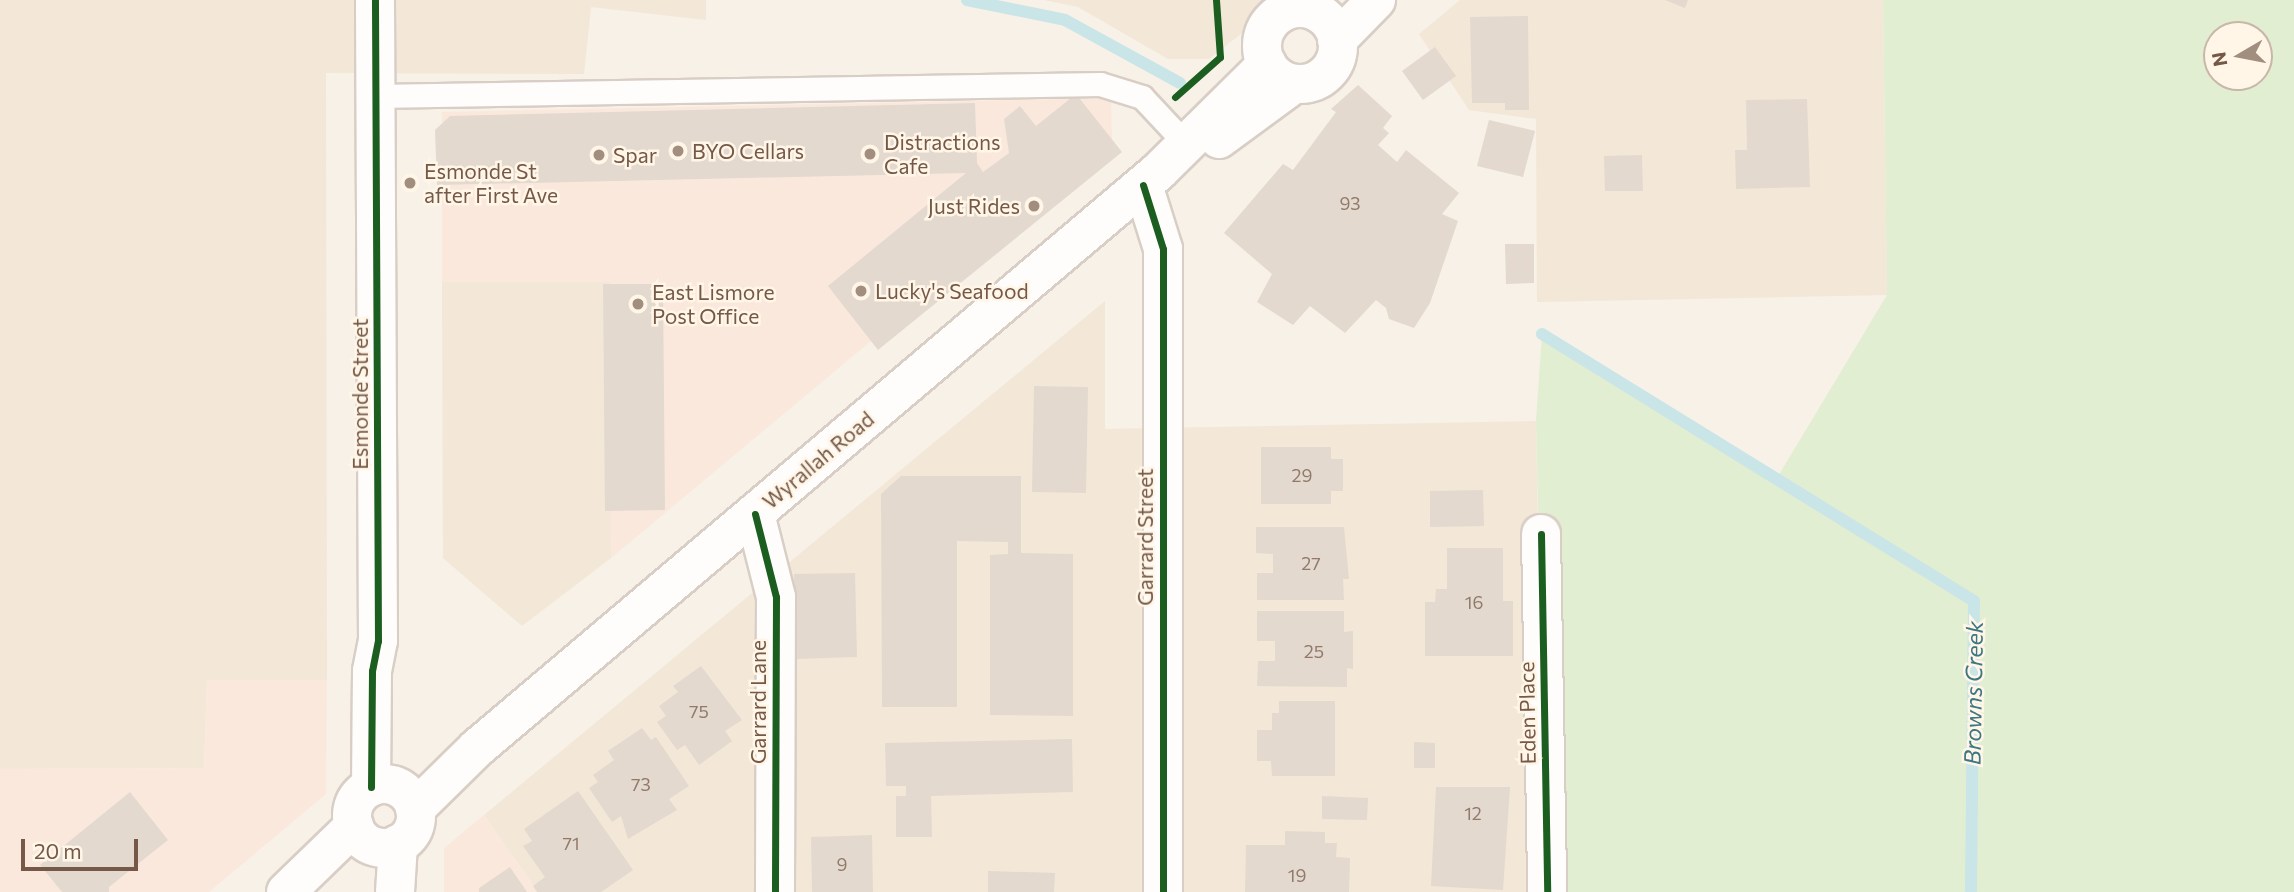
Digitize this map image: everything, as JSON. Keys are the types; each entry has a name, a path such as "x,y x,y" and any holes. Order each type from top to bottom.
{"street":[{"name":"Esmonde Street","path":"375,0 378,641 372,671 394,792"},
{"path":"1308,13 1334,63 1318,80 1281,74 1264,37 1308,13 1376,0"},
{"name":"Wyrallah Road","path":"375,841 358,799 394,792 477,748 1151,178 1185,143 1281,74"},
{"name":"Wyrallah Road","path":"1151,178 1173,169 1207,147 1281,74"},
{"name":"Garrard Street","path":"1151,178 1163,249 1163,892"},
{"name":"Garrard Lane","path":"755,514 776,597 775,892"},
{"name":"Eden Place","path":"1541,534 1547,892"},
{"name":"Wyrallah Road","path":"286,892 375,841 414,826 394,792"},
{"path":"375,841 376,892"},
{"path":"375,841 395,892"},
{"name":"Wyrallah Road","path":"306,892 375,841"}],"lane":[{"path":"376,96 1100,84 1142,97 1185,143"}],"shaded area":[{"path":"0,0 706,0 706,20 591,7 584,74 326,73 327,680 207,680 204,768 0,769"},
{"path":"1044,0 1284,0 1209,59 1168,59 1078,7"},
{"path":"1460,0 1883,0 1887,295 1537,302 1536,119 1469,110 1419,34"},
{"path":"1111,98 1112,140 611,558 610,282 442,282 442,112"},
{"path":"442,282 610,282 611,558 522,626 443,558"},
{"path":"1105,301 1105,429 1536,421 1545,892 538,892 484,815"},
{"path":"207,680 327,680 326,794 209,892 0,892 0,769 204,768"},
{"path":"484,815 538,892 444,892 444,848"}],"green space":[{"path":"1883,0 2294,0 2294,892 1547,892 1536,421 1542,334 1777,478 1887,295"}],"building":[{"path":"1665,0 1688,0 1685,8"},
{"path":"1528,16 1529,110 1505,110 1505,103 1472,103 1470,17"},
{"path":"1435,47 1456,76 1423,100 1402,71"},
{"path":"1358,85 1392,116 1383,128 1389,133 1378,145 1397,162 1406,150 1459,193 1442,214 1458,221 1430,303 1414,328 1389,319 1386,308 1376,300 1345,333 1310,306 1293,325 1257,302 1272,274 1224,233 1283,164 1293,170 1336,112 1331,109"},
{"path":"1076,94 1122,152 878,350 828,286 966,173 437,185 435,130 450,116 975,103 977,163 983,172 1009,153 1004,119 1020,106 1036,126"},
{"path":"1807,99 1810,187 1736,189 1735,150 1747,150 1746,100"},
{"path":"1489,120 1535,131 1523,177 1477,166"},
{"path":"1642,155 1643,191 1605,191 1604,156"},
{"path":"1505,244 1534,244 1534,283 1506,284"},
{"path":"603,284 663,284 665,510 605,511"},
{"path":"1034,386 1088,387 1086,493 1032,492"},
{"path":"1261,447 1331,447 1331,459 1343,459 1343,491 1331,491 1331,504 1261,504"},
{"path":"901,476 1021,476 1021,553 1073,554 1073,716 990,715 990,555 1008,554 1008,542 957,541 957,707 882,707 881,494"},
{"path":"1483,490 1484,526 1430,527 1430,491"},
{"path":"1256,527 1344,527 1349,579 1343,579 1344,600 1257,600 1257,573 1273,573 1273,554 1256,553"},
{"path":"1447,548 1503,548 1503,601 1513,601 1513,656 1425,656 1425,602 1435,602 1436,589 1447,589"},
{"path":"855,573 857,657 796,659 794,574"},
{"path":"1257,611 1344,611 1344,632 1353,631 1353,669 1347,668 1347,687 1257,686 1258,661 1275,661 1275,641 1257,641"},
{"path":"701,666 742,720 725,731 732,741 699,765 685,745 677,750 657,722 666,716 659,706 678,692 673,686"},
{"path":"1279,701 1335,701 1335,776 1272,776 1271,761 1257,761 1257,730 1272,730 1272,713 1279,713"},
{"path":"642,728 651,740 656,737 689,786 669,799 677,810 628,839 621,816 612,822 589,788 598,782 593,775 614,760 608,751"},
{"path":"1072,739 1073,792 931,796 932,837 896,837 896,796 906,796 906,786 886,786 885,743"},
{"path":"1414,742 1435,743 1435,768 1414,768"},
{"path":"1436,787 1510,787 1503,890 1431,886"},
{"path":"578,791 633,870 601,892 537,892 533,886 545,877 523,846 532,841 524,829"},
{"path":"130,792 168,840 109,887 109,892 62,892 40,865"},
{"path":"1322,796 1368,798 1367,820 1322,819"},
{"path":"1285,831 1325,832 1325,843 1337,843 1336,857 1350,858 1349,892 1245,892 1246,845 1285,845"},
{"path":"872,835 873,892 812,892 811,837"},
{"path":"510,867 527,892 479,892 479,888"},
{"path":"988,871 1055,873 1054,892 988,892"}],"waterway":[{"path":"967,0 1065,20 1180,83"},
{"name":"Browns Creek","path":"1542,334 1974,601 1971,892"}],"cycle path":[{"path":"371,787 372,671 378,641 375,0"},
{"path":"1175,97 1220,57 1216,0"},
{"path":"1143,185 1163,249 1163,892"},
{"path":"755,514 776,597 775,892"},
{"path":"1541,534 1547,892"}],"place":[{"name":"BYO Cellars","path":"678,151"},
{"name":"Distractions Cafe","path":"870,154"},
{"name":"Spar","path":"599,155"},
{"name":"Esmonde St after First Ave","path":"410,183"},
{"name":"Just Rides","path":"1034,206"},
{"name":"Lucky's Seafood","path":"861,291"},
{"name":"East Lismore Post Office","path":"638,304"}]}
